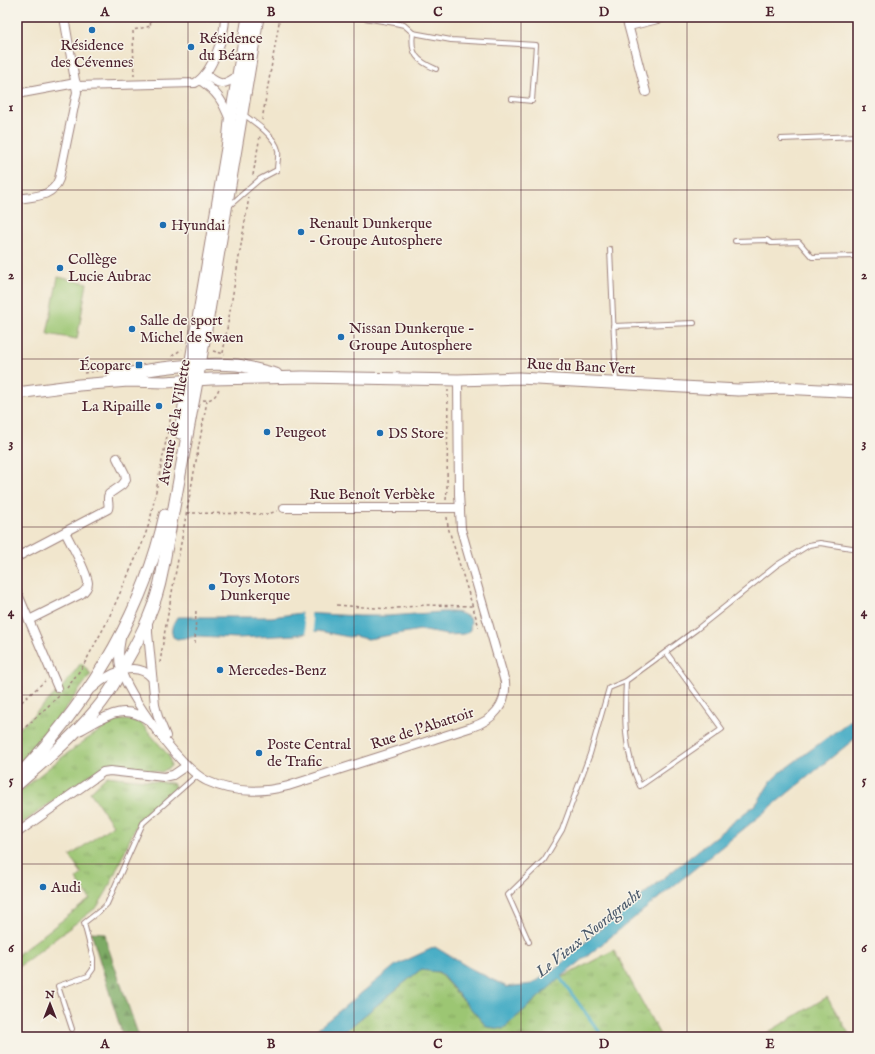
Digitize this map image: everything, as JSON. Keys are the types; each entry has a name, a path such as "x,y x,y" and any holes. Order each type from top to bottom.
{"main road":[{"name":"Avenue de la Villette","path":"17,785 72,735 97,708 121,671 148,621 160,580 194,372 230,121 248,17"},
{"name":"Avenue de la Villette","path":"17,777 60,730 97,677 122,634 143,586 155,553 164,521 174,473 226,209 258,17"},
{"name":"Rue du Banc Vert","path":"79,380 108,383 136,377 194,372 237,365 303,378"},
{"name":"Rue du Banc Vert","path":"17,393 79,380 130,373 194,372 303,378 458,380 519,378 738,390 783,388 858,392"}],"street":[{"path":"17,188 18,199 44,194 52,190 57,185 60,176 76,98 76,85 64,17"},
{"path":"17,94 76,85 195,83 203,77 220,43 224,32 225,17"},
{"path":"626,17 646,92"},
{"path":"629,26 666,17"},
{"path":"203,77 222,83 230,81 238,75"},
{"path":"203,77 218,95 224,105 230,121"},
{"name":"Rue de l'Abattoir","path":"122,634 118,658 121,671 130,691 152,724 186,766 197,775 212,783 242,791 276,789 472,727 487,720 495,714 505,695 505,676 462,535 460,508 458,380"},
{"path":"17,557 108,509 109,506 107,498 109,494 122,485 126,480 125,474 117,458"},
{"name":"Rue Benoît Verbèke","path":"284,508 460,508"},
{"path":"29,620 81,594 86,589 88,584 86,575 65,532"},
{"path":"17,592 53,674 62,690"},
{"name":"Rue de l'Abattoir","path":"148,621 154,699 158,717 174,751"},
{"path":"85,695 102,679 121,671 142,670 147,672 152,678"},
{"name":"Rue de l'Abattoir","path":"72,735 106,716 122,711 137,714 152,724"},
{"path":"17,833 103,772 110,771 164,777 173,775 186,766"}],"lane":[{"path":"358,17 395,23 404,26 413,33 452,40 536,45 532,100 512,98"},
{"path":"413,33 412,44 415,55 424,64 436,69"},
{"path":"215,218 260,179 277,170 278,154 275,142 261,128 233,105"},
{"path":"781,139 858,136"},
{"path":"734,241 767,240 771,243 799,242 812,257 858,256"},
{"path":"610,249 616,383"},
{"path":"613,326 694,323"},
{"path":"529,942 508,895 544,860 562,830 590,754 609,688 626,681 697,629 777,566 809,545 820,544 858,549"},
{"path":"626,681 625,727 633,771 640,786 722,729 666,652"},
{"path":"72,1029 58,986 88,976 93,970 93,958 84,923 102,910 107,904 139,829 143,823 197,775"}],"path":[{"path":"134,85 133,30 151,26 149,17"},
{"path":"171,357 183,348"},
{"path":"79,380 111,368"},
{"path":"160,667 164,636 207,401 218,393 219,387"},
{"path":"17,735 62,690 83,666 107,622 142,544 150,521 172,410"},
{"path":"186,513 268,514 284,508"},
{"path":"337,605 388,609 426,605 473,606 483,603"},
{"path":"195,644 196,608"},
{"path":"17,706 53,674"}],"green space":[{"path":"58,277 87,283 77,339 47,334"},
{"path":"81,663 91,674 47,734 17,766 17,731 64,685"},
{"path":"117,720 128,720 141,723 169,756 171,766 162,772 107,766 76,784 17,827 17,794 66,755"},
{"path":"107,776 171,783 174,784 175,788 139,819 107,891 97,907 17,968 17,955 90,899 76,879 82,874 70,856 113,825 90,792"},
{"path":"91,932 105,933 107,944 139,1037 123,1037"},
{"path":"614,950 661,1037 338,1037 420,970 438,972 487,1027 503,1029 559,979"},
{"path":"827,997 851,1037 760,1037"}],"water":[{"path":"442,612 465,615 471,620 470,630 465,634 447,635 420,630 368,639 318,631 295,635 238,638 198,636 177,639 173,637 172,631 173,624 177,617 272,617 301,613 389,616"},
{"path":"858,715 858,736 559,979 503,1029 487,1027 439,972 420,970 338,1037 307,1037 396,965 435,947 468,967 507,987 532,984 558,967 598,931 757,803 771,781 782,771"}],"pier":[{"path":"301,611 310,611 315,633 307,635"}],"waterway":[{"name":"Le Vieux Noordgracht","path":"558,975 603,1037"}],"place":[{"name":"Résidence des Cévennes","path":"92,30"},
{"name":"Résidence du Béarn","path":"191,47"},
{"name":"Hyundai","path":"163,225"},
{"name":"Renault Dunkerque - Groupe Autosphere","path":"301,232"},
{"name":"Collège Lucie Aubrac","path":"60,268"},
{"name":"Salle de sport Michel de Swaen","path":"132,329"},
{"name":"Nissan Dunkerque - Groupe Autosphere","path":"341,337"},
{"name":"Écoparc","path":"139,365"},
{"name":"La Ripaille","path":"159,406"},
{"name":"Peugeot","path":"267,432"},
{"name":"DS Store","path":"380,433"},
{"name":"Toys Motors Dunkerque","path":"212,587"},
{"name":"Mercedes-Benz","path":"220,670"},
{"name":"Poste Central de Trafic","path":"259,753"},
{"name":"Audi","path":"43,887"}]}
